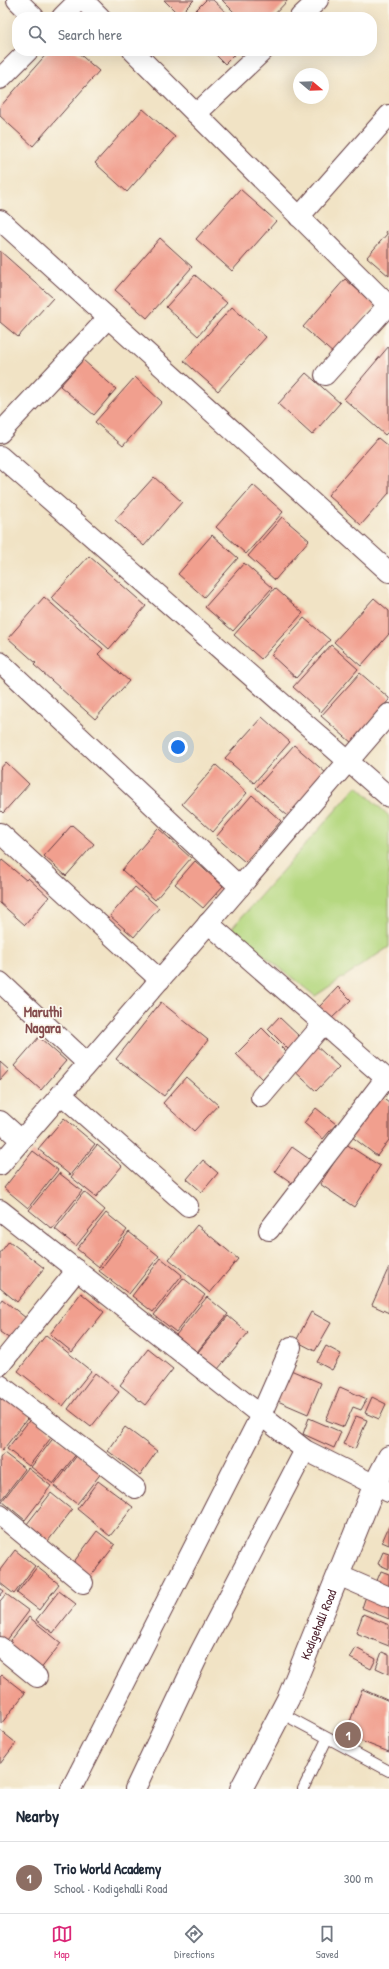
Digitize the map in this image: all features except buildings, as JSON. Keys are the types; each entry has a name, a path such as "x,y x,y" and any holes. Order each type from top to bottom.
{"main road":[{"name":"Kodigehalli Road","path":"241,1789 281,1713 338,1575 382,1488 389,1457"}],"street":[{"path":"17,0 29,12"},
{"path":"67,12 79,0"},
{"path":"83,0 95,12"},
{"path":"305,12 318,0"},
{"path":"0,79 23,56"},
{"path":"138,56 389,305 325,375"},
{"path":"196,114 258,56"},
{"path":"299,217 389,115"},
{"path":"0,220 389,572"},
{"path":"0,433 108,318"},
{"path":"0,456 389,797"},
{"path":"0,662 240,887"},
{"path":"0,1165 389,714"},
{"path":"0,833 160,980"},
{"path":"208,924 387,1080 269,1230"},
{"path":"0,982 87,1064"},
{"path":"261,1097 323,1024"},
{"path":"61,1094 188,1206"},
{"path":"0,1121 21,1140"},
{"path":"0,1210 305,1450 382,1488"},
{"path":"0,1365 77,1270"},
{"path":"71,1789 261,1415 291,1347"},
{"path":"0,1385 134,1488"},
{"path":"135,1789 200,1652 305,1450"},
{"path":"0,1515 83,1583"},
{"path":"338,1575 389,1597"},
{"path":"0,1647 37,1676"}],"lane":[{"path":"281,1713 389,1771"},
{"path":"303,1789 327,1739"}],"green space":[{"path":"357,786 389,816 389,947 315,996 231,929"}],"place":[{"name":"Trio World Academy","path":"348,1735"}],"district":[{"name":"Maruthi Nagara","path":"43,1020"}]}
